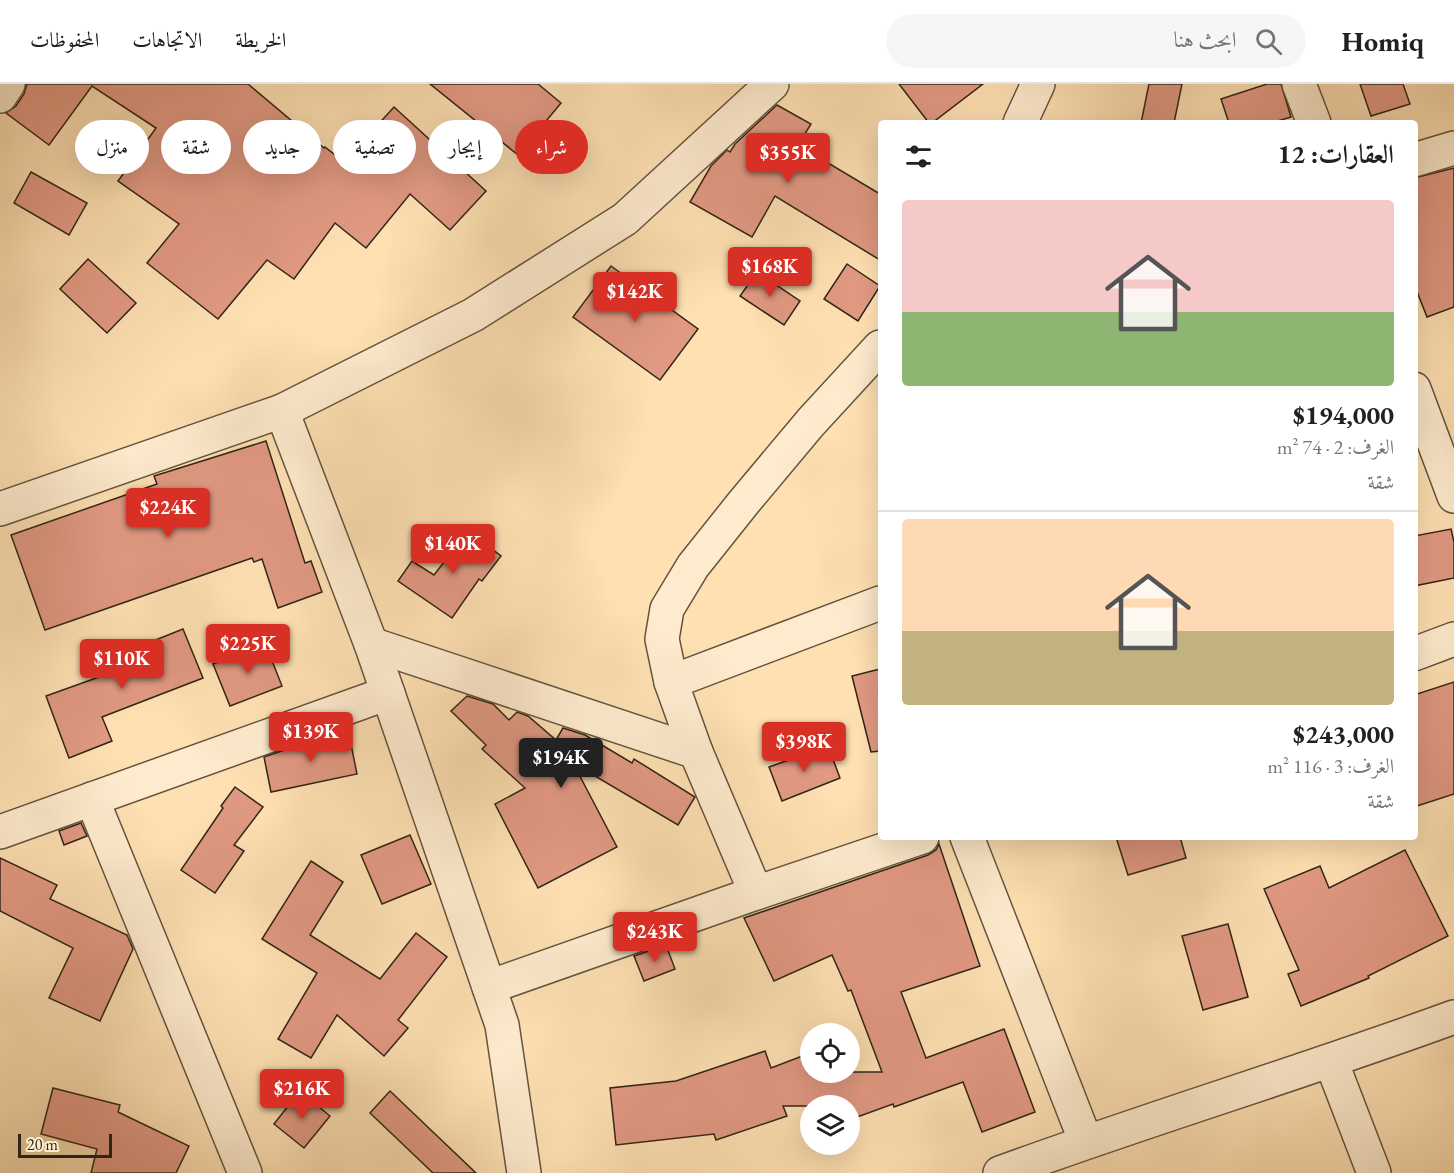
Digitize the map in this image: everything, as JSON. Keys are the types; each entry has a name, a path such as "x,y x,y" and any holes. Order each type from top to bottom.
{"street":[{"path":"0,96 8,84"},
{"path":"0,509 282,411 473,315 625,219 772,84"},
{"path":"1021,120 1038,84"},
{"path":"1299,84 1313,120"},
{"path":"1418,159 1454,148"},
{"path":"756,893 696,752 671,682 662,639 667,609 693,566 810,422 878,348"},
{"path":"1418,404 1454,496"},
{"path":"282,411 371,644 502,1025 524,1173"},
{"path":"671,682 878,604"},
{"path":"1418,652 1454,639"},
{"path":"371,644 696,752"},
{"path":"0,832 388,693"},
{"path":"92,799 245,1173"},
{"path":"489,987 913,840"},
{"path":"968,840 1086,1142"},
{"path":"1000,1173 1454,1017"},
{"path":"1331,1061 1374,1173"}],"building":[{"path":"27,84 248,84 291,120 243,120 243,174 321,174 321,145 333,153 333,174 416,174 416,127 428,138 428,174 467,174 486,191 450,230 410,194 366,248 335,223 294,279 267,260 218,319 147,263 179,224 118,181 123,174 149,174 149,138 156,128 149,123 149,120 144,120 92,86 49,145 6,113 16,106"},
{"path":"430,84 538,84 561,103 547,120 515,120 515,153 503,143 503,120 475,120"},
{"path":"899,84 983,84 936,120 927,120"},
{"path":"1149,84 1182,84 1175,120 1142,120"},
{"path":"1267,84 1281,84 1291,117 1281,120 1228,120 1221,99"},
{"path":"1360,84 1403,84 1410,104 1371,116"},
{"path":"777,105 811,124 798,145 878,193 878,259 775,196 752,237 690,202 711,166 727,150 730,152 735,144"},
{"path":"394,107 408,120 382,120"},
{"path":"1454,168 1454,307 1427,317 1418,294 1418,177"},
{"path":"31,172 87,203 69,235 14,203"},
{"path":"88,259 136,303 107,333 60,289"},
{"path":"847,264 878,285 878,289 858,321 824,299"},
{"path":"611,266 698,329 660,380 573,317"},
{"path":"757,272 800,301 784,325 740,296"},
{"path":"266,441 305,563 311,561 322,592 278,608 262,559 254,562 252,558 45,630 11,535 157,484 154,476"},
{"path":"1451,529 1454,542 1454,578 1418,585 1418,535"},
{"path":"468,531 501,556 482,581 479,579 452,618 398,581 412,561 434,575"},
{"path":"183,629 203,678 102,717 112,741 69,758 46,696 113,672 108,659"},
{"path":"265,643 282,686 230,706 213,664"},
{"path":"878,670 878,751 871,752 852,676"},
{"path":"1454,682 1454,794 1418,806 1418,694"},
{"path":"467,696 493,704 509,720 517,712 528,716 556,740 563,728 585,735 632,763 634,759 695,797 678,825 573,763 617,847 538,888 495,804 525,788 482,749 486,745 451,711"},
{"path":"349,734 357,774 271,792 264,757 299,745"},
{"path":"828,746 840,778 782,801 769,767"},
{"path":"235,787 263,807 234,845 244,851 215,893 181,870"},
{"path":"81,823 87,836 64,845 59,831"},
{"path":"410,835 431,884 382,904 361,855"},
{"path":"1117,840 1181,840 1186,858 1128,875"},
{"path":"939,844 980,966 901,992 926,1058 1004,1029 1035,1112 982,1132 963,1082 894,1107 893,1104 860,1116 860,1095 800,1095 800,1106 783,1106 787,1116 716,1140 714,1134 616,1145 610,1088 676,1081 765,1051 771,1068 800,1057 800,1083 860,1083 860,1072 882,1072 851,990 848,991 832,955 774,981 744,918 928,855 936,850"},
{"path":"1405,850 1448,936 1368,976 1369,978 1301,1006 1288,974 1299,970 1264,889 1320,866 1329,888"},
{"path":"0,858 57,885 50,899 127,935 133,949 100,1021 49,998 73,948 0,911"},
{"path":"311,861 343,882 310,935 380,979 416,933 447,957 398,1020 408,1028 384,1056 337,1015 311,1058 278,1039 317,973 262,939"},
{"path":"1228,924 1248,997 1203,1010 1182,936"},
{"path":"666,945 675,969 644,981 634,956"},
{"path":"53,1088 120,1105 118,1112 189,1146 176,1173 91,1173 97,1149 41,1134"},
{"path":"300,1091 330,1116 304,1148 274,1124"},
{"path":"390,1091 476,1173 433,1173 370,1113"}]}
